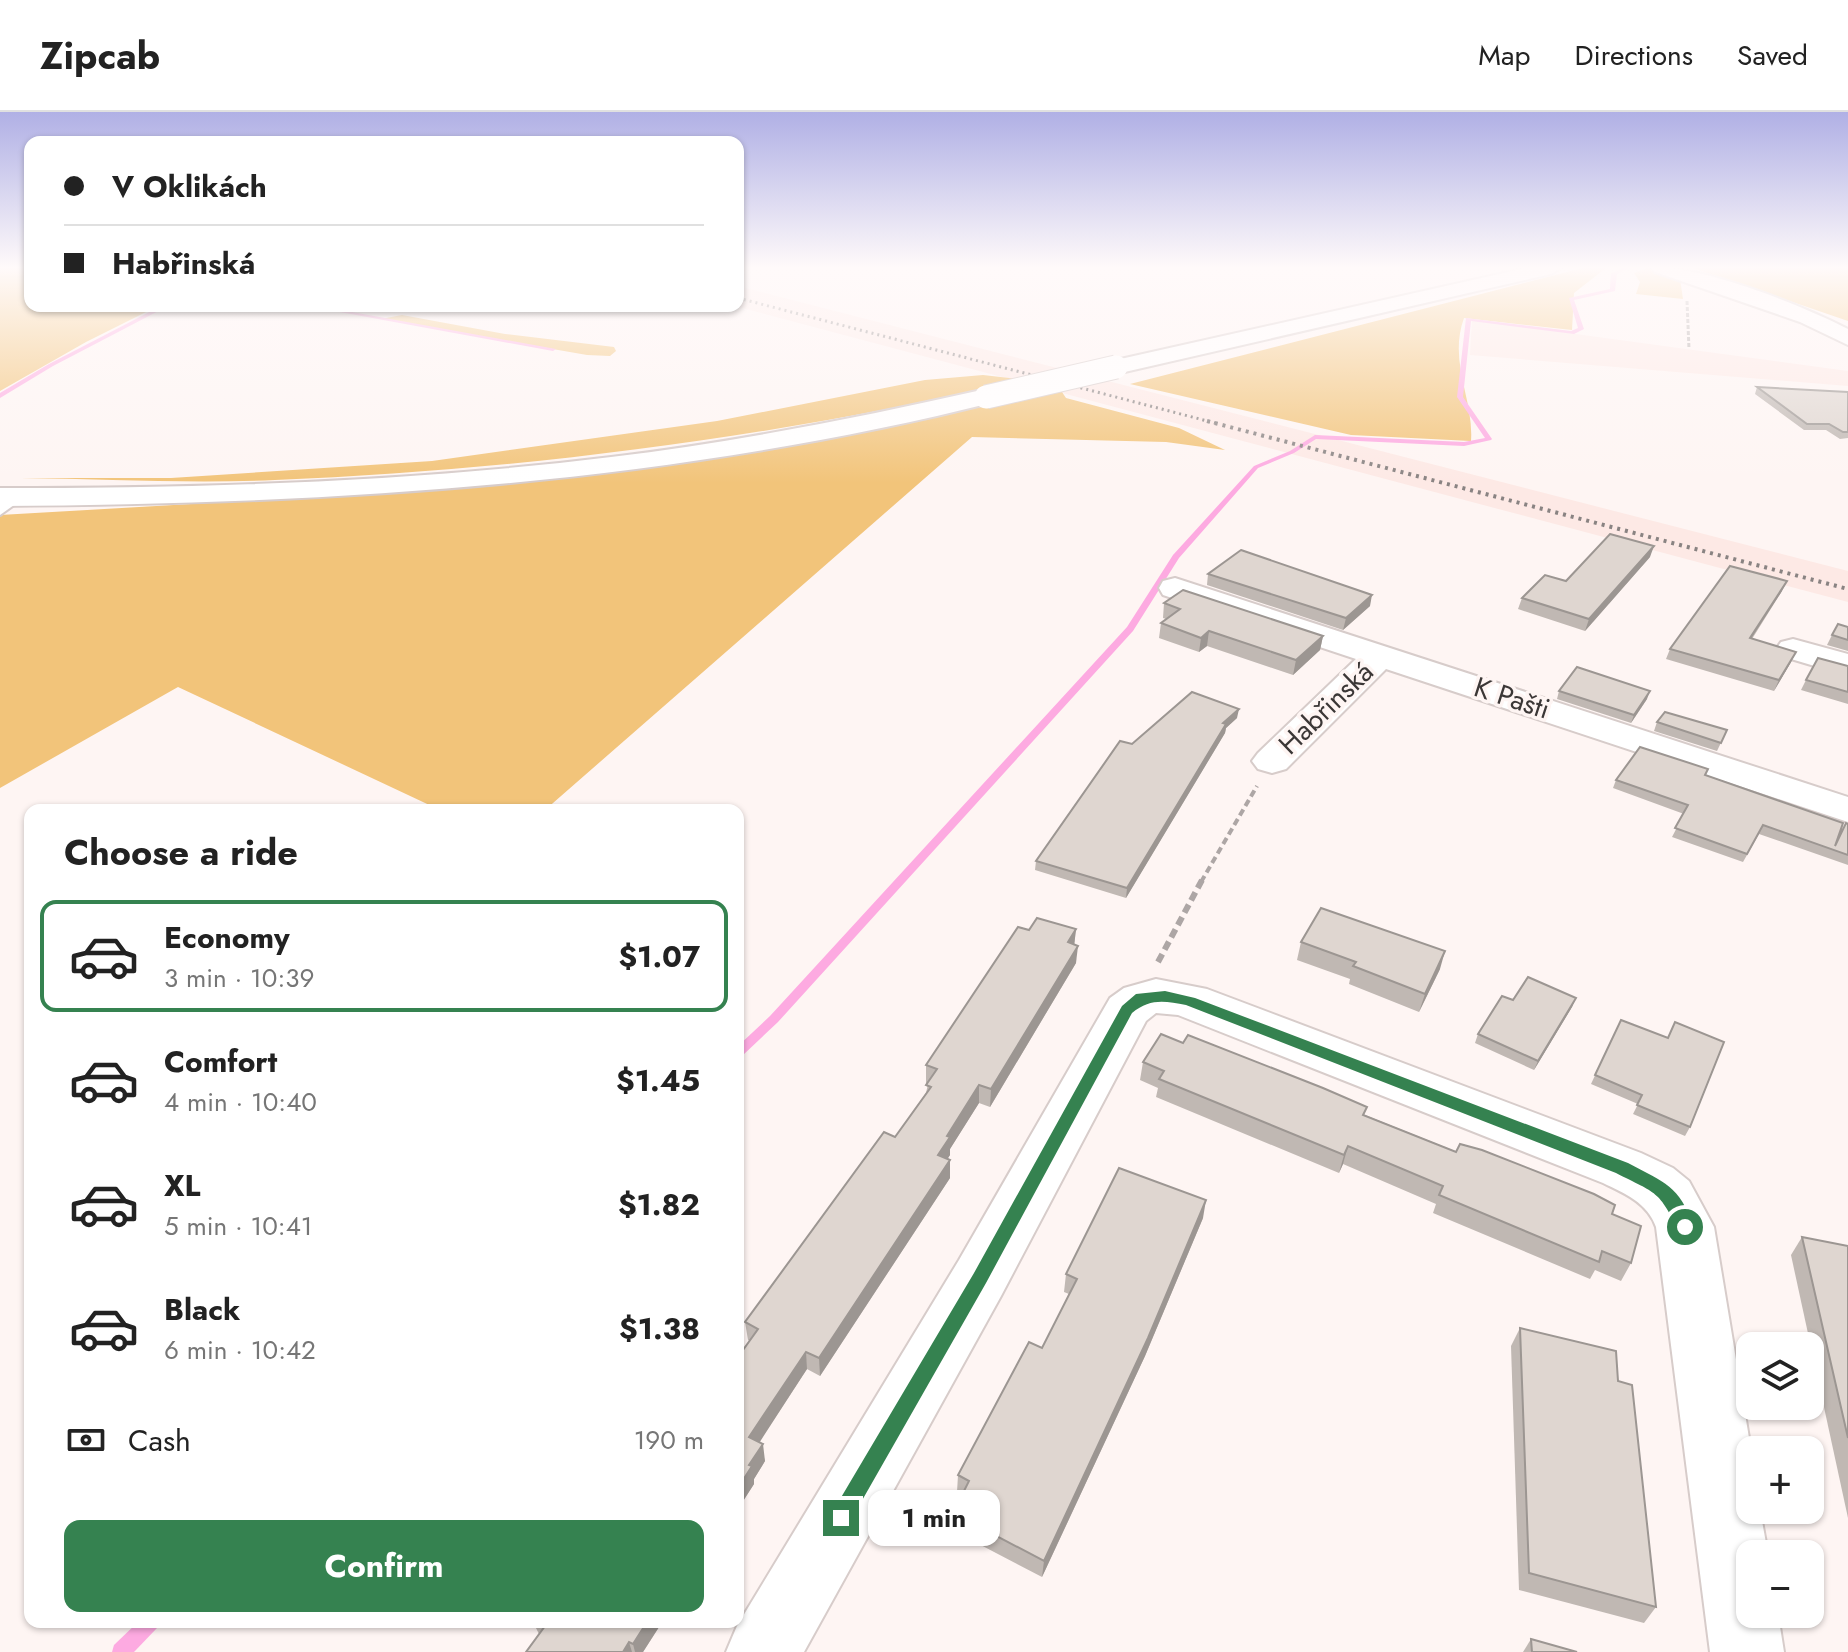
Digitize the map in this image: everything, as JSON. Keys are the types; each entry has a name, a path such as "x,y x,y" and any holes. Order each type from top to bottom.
{"street":[{"path":"5,502 255,494 559,472 782,440 1235,340"},
{"name":"K Pašti","path":"1175,588 1848,810"},
{"path":"1793,649 1848,665"},
{"name":"Habřinská","path":"1272,761 1381,655"},
{"path":"763,1652 980,1278 1127,1010 1141,998 1151,995 1190,1001 1622,1168 1666,1191 1679,1209 1685,1227 1747,1652"}],"path":[{"path":"1689,340 1689,349"},
{"path":"1151,995 1164,946 1272,761"}],"shaded area":[{"path":"0,340 90,340 86,342 0,391"},
{"path":"500,340 554,340 614,347 616,351 610,356"},
{"path":"862,340 948,340 1848,571 1848,602"},
{"path":"1302,340 1460,340 1460,365 1469,410 1471,441 1351,435 1130,384"},
{"path":"1471,340 1618,340 1848,371 1848,386 1470,355"},
{"path":"983,375 1026,380 747,434 559,459 370,475 243,481 21,478 171,478 432,461 717,421 925,380"},
{"path":"1060,389 1066,398 1179,428 1225,450 1166,442 972,437 552,804 427,804 178,687 0,788 0,515 418,491 679,464 855,433"}],"building":[{"path":"1757,387 1848,392 1848,432 1829,424 1807,424"},
{"path":"1610,534 1654,546 1589,619 1522,598 1545,575 1566,581"},
{"path":"1241,550 1372,595 1346,618 1208,574"},
{"path":"1730,566 1787,581 1750,638 1796,652 1779,680 1670,649"},
{"path":"1183,590 1323,636 1296,660 1209,631 1201,638 1161,623 1180,609 1164,603"},
{"path":"1838,624 1848,627 1848,640 1832,635"},
{"path":"1818,658 1848,666 1848,692 1806,680"},
{"path":"1577,667 1650,691 1634,715 1559,691"},
{"path":"1192,692 1239,709 1223,723 1226,724 1127,888 1036,861 1120,741 1132,744"},
{"path":"1665,712 1727,730 1721,743 1657,722"},
{"path":"1640,747 1708,769 1705,775 1843,823 1835,846 1848,824 1848,855 1763,825 1747,854 1675,828 1688,805 1616,780"},
{"path":"1321,908 1445,951 1425,994 1353,966 1356,962 1301,942"},
{"path":"1037,918 1076,929 1068,942 1078,946 991,1089 979,1085 938,1155 950,1160 819,1358 806,1352 749,1437 763,1444 744,1479 744,1349 758,1329 745,1322 884,1132 895,1137 931,1087 926,1085 937,1069 926,1065 1018,927 1029,930"},
{"path":"1528,977 1576,998 1538,1061 1478,1034 1502,996 1513,1000"},
{"path":"1621,1020 1668,1038 1675,1022 1724,1042 1690,1127 1637,1105 1642,1095 1595,1075"},
{"path":"1161,1034 1183,1043 1188,1035 1323,1088 1367,1107 1363,1115 1456,1152 1460,1144 1482,1150 1594,1194 1615,1205 1612,1214 1641,1226 1631,1263 1602,1251 1599,1262 1439,1195 1443,1186 1348,1146 1344,1155 1159,1079 1164,1071 1143,1062"},
{"path":"1119,1168 1206,1200 1148,1338 1044,1561 953,1513 969,1481 958,1475 1029,1342 1042,1348 1077,1279 1066,1274"},
{"path":"1802,1237 1848,1246 1848,1438 1824,1332"},
{"path":"1520,1328 1616,1351 1618,1381 1632,1385 1656,1607 1529,1573"},
{"path":"544,1628 643,1628 633,1644 629,1642 623,1652 526,1652"},
{"path":"1531,1639 1577,1652 1532,1652"}],"waterway":[{"path":"0,396 100,340"},
{"path":"501,340 553,349"},
{"path":"744,1047 774,1019 1130,629 1176,557 1256,467 1292,452 1315,437 1464,444 1489,439 1460,397 1466,340"},
{"path":"121,1652 145,1628"}],"railway":[{"path":"898,340 1215,423"},
{"path":"1207,421 1848,589"}],"route":[{"path":"841,1518 980,1278 1127,1010 1141,998 1151,995 1190,1001 1622,1168 1666,1191 1679,1209 1685,1227"}]}
